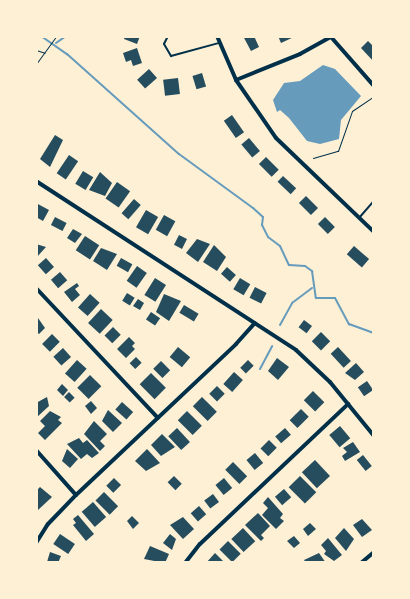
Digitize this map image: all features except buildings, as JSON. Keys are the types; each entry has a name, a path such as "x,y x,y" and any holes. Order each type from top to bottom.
{"street":[{"path":"217,36 236,80 276,138 374,232"},
{"path":"236,80 300,54 331,37 374,86"},
{"path":"36,181 305,357 374,436"},
{"path":"36,288 158,418"},
{"path":"36,543 48,524 76,495 255,323"},
{"path":"185,563 200,544 348,404"},
{"path":"36,450 76,495"},
{"path":"361,563 374,552"}],"lane":[{"path":"168,36 164,44 171,56 219,43"},
{"path":"359,218 374,201"}],"path":[{"path":"36,64 46,53 56,36"},
{"path":"36,50 46,53"},
{"path":"314,158 338,150 352,111 374,96"}],"water":[{"path":"323,65 335,69 361,96 341,120 339,139 320,144 307,141 289,118 280,110 277,112 273,100 284,83 300,81"}],"waterway":[{"path":"41,36 67,54 179,154 253,208 263,217 262,225 268,237 280,246 289,265 305,266 312,271 316,298 335,298 349,324 374,333"},
{"path":"56,43 66,36"},
{"path":"280,325 292,303 312,288"},
{"path":"260,369 272,346"}]}
